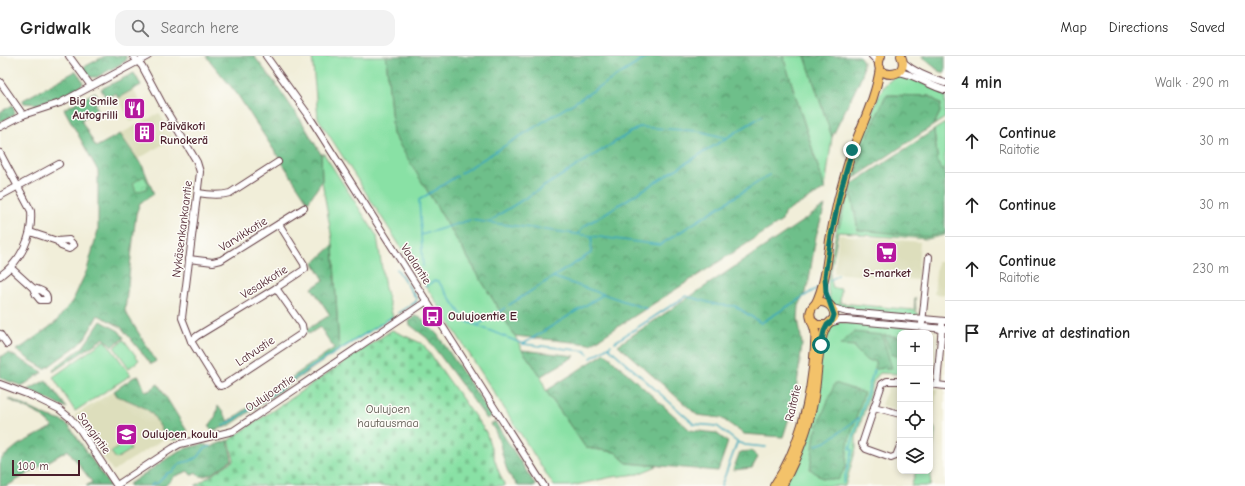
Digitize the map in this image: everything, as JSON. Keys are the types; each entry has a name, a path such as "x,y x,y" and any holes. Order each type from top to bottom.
{"main road":[{"path":"868,112 882,85 902,68 902,58"},
{"path":"880,62 887,74 896,73"},
{"path":"825,276 826,292 834,315 829,324 817,325 812,321 810,312 821,292 840,193 852,150 878,84 880,62"},
{"path":"815,305 823,302 832,307"},
{"name":"Raitotie","path":"774,486 788,462 796,442 807,402 815,346 815,330 812,321"},
{"name":"Raitotie","path":"782,486 794,463 809,423 821,345 824,331 829,324"}],"street":[{"path":"69,56 91,86"},
{"name":"Nykäsenkankaantie","path":"133,56 138,61 197,162 200,172 188,259 182,318 191,341"},
{"path":"0,127 23,115 60,102 148,56"},
{"name":"Vaalantie","path":"266,56 307,113 544,486"},
{"path":"872,56 880,62"},
{"path":"902,58 913,70 934,80 945,83"},
{"path":"896,73 907,74 932,86 945,90"},
{"path":"0,82 23,115"},
{"path":"0,153 31,211 32,221 30,232 20,254 11,268 0,276"},
{"path":"198,192 215,195 230,193 278,162"},
{"path":"0,196 59,164"},
{"name":"Varvikkotie","path":"188,259 213,262 221,260 304,208"},
{"name":"Vesakkotie","path":"191,341 304,269 304,264 280,224"},
{"path":"30,232 57,241"},
{"path":"922,327 929,257"},
{"path":"11,268 33,288"},
{"name":"Latvustie","path":"191,341 216,383 220,386 224,385 303,331 302,325 276,288"},
{"name":"Oulujoentie","path":"117,486 180,444 233,431 427,301"},
{"path":"832,307 847,312 944,321 933,384 945,386"},
{"path":"829,324 840,320 846,320 943,329"},
{"path":"0,334 7,344"},
{"path":"897,381 890,380 884,382 880,389 862,444 864,448 891,458 896,456 897,454"},
{"name":"Sangintie","path":"0,384 32,396 59,409 70,418 77,426 117,486"},
{"path":"874,407 897,413"}],"shaded area":[{"path":"133,89 147,113 131,122 118,98"},
{"path":"159,113 174,138 138,159 120,134"},
{"path":"839,235 920,242 917,280 834,273"},
{"path":"937,262 945,262 945,295 934,294"},
{"path":"889,385 897,386 897,410 881,405"},
{"path":"933,388 937,389 933,421"},
{"name":"Oulujoen koulu","path":"114,391 117,396 150,411 167,437 113,471 75,415"}],"green space":[{"path":"105,56 126,56 126,61 97,77 90,77 82,68"},
{"path":"206,56 254,56 275,83 302,122 321,154 322,181 308,202 237,94"},
{"path":"312,56 386,56 393,134 522,350 541,376 546,391 586,448 615,452 627,463 657,466 638,474 612,477 571,486 554,486 318,118"},
{"path":"386,56 783,56 825,189 784,213 782,221 591,344 515,336 393,134"},
{"path":"783,56 805,56 832,137 825,189"},
{"path":"805,56 859,56 863,61 862,76 832,137"},
{"path":"921,56 945,56 945,73 939,71"},
{"path":"76,71 83,81 82,85 63,96 37,104 24,103 23,100"},
{"path":"134,73 141,85 118,98 116,93 106,98 101,89"},
{"path":"897,76 907,77 945,92 945,118 934,125 940,112 941,104 929,96 886,95 862,149 856,177 851,179 839,227 850,188 858,230 945,233 945,235 927,239 838,232 830,276 833,288 841,289 840,303 914,310 915,298 916,312 919,314 916,316 841,309 831,303 828,291 828,276 843,194 857,149 880,93 884,86"},
{"path":"95,92 100,101 95,104 98,110 81,120 96,147 120,134 143,167 154,194 140,203 136,214 125,311 156,361 151,364 121,327 98,315 85,338 78,345 45,369 16,350 55,323 73,300 87,270 98,230 98,171 64,109"},
{"path":"886,95 929,96 941,104 940,112 934,125 856,177 862,149"},
{"path":"13,105 15,114 0,122 0,112"},
{"path":"945,123 945,170 942,170 938,164 934,130"},
{"path":"934,130 938,164 942,170 945,170 945,233 927,237 858,230 850,188 852,184"},
{"path":"321,154 324,154 377,236 385,288 393,317 339,350 333,245 322,181"},
{"path":"144,176 148,183 146,189 136,192 133,183"},
{"path":"825,206 816,236 808,286 799,306 798,318 802,344 798,377 793,406 783,437 744,434 721,418 697,415 618,345"},
{"path":"333,245 339,350 229,426 215,430 210,429 209,426 215,418 218,406 229,421 334,348 320,327 309,334 306,330 330,315 312,288 324,280 314,263"},
{"path":"415,316 421,318 437,334 492,416 487,419 427,338 410,325 409,321"},
{"path":"101,321 119,331 124,338 112,346 104,338 54,371 53,369 83,347"},
{"path":"836,322 930,330 897,330 897,374 880,373 874,380 856,437 856,449 845,486 784,486 828,326"},
{"name":"Oulujoen hautausmaa","path":"392,330 423,344 486,432 498,470 505,486 195,486 234,460 229,440"},
{"path":"854,332 882,335 892,368 875,369 875,361 867,361 855,349 855,346 840,345"},
{"path":"884,335 897,337 897,356 891,354"},
{"path":"105,340 131,375 75,411 53,377"},
{"path":"124,340 139,360 129,368 114,347"},
{"path":"522,350 575,356 541,376"},
{"path":"9,353 43,372 22,386 0,378 0,357"},
{"path":"605,353 690,430 716,433 728,442 718,471 627,463 615,452 586,448 546,391"},
{"path":"139,376 145,391 149,391 158,384 187,431 180,437 175,440 170,439 151,413 145,408 117,396 114,391 134,377"},
{"path":"46,380 67,408 28,390"},
{"path":"835,383 864,393 848,444 846,467 838,480 822,478 810,469 815,433"},
{"path":"8,399 49,417 62,421 69,426 110,486 86,486 92,482 68,450 7,486 0,486 0,460 18,445 53,427 40,415"},
{"path":"495,422 536,486 518,486 510,476 495,430 491,424"},
{"path":"933,426 935,430 933,452"},
{"path":"228,440 232,460 211,474 202,476 196,472 191,475 188,471 175,476 165,486 129,486 129,484 177,452 203,444 212,447"},
{"path":"127,442 131,450 116,459 111,452"},
{"path":"751,451 758,457 752,468 733,470 740,452"},
{"path":"915,474 931,474 930,486 911,486"}],"waterway":[{"path":"461,173 649,56"},
{"path":"579,234 583,227 762,116"},
{"path":"490,222 500,214 639,127 698,131 727,138"},
{"path":"421,235 470,220 660,245 769,175"},
{"path":"423,267 419,200 457,176"},
{"path":"509,305 591,253 592,236"},
{"path":"397,269 416,298 416,302 398,313"},
{"path":"829,281 838,275"},
{"path":"553,277 647,309"},
{"path":"425,287 434,281 438,281 466,321 523,344 586,351 588,354"},
{"path":"615,342 686,296 718,305 735,306 761,323 819,287"},
{"path":"523,344 604,294"},
{"path":"478,325 505,308"},
{"path":"223,426 309,369 392,317"},
{"path":"591,358 611,345"},
{"path":"608,347 694,424 717,426 737,442 745,445 766,447"},
{"path":"843,483 853,450 850,449 874,370"},
{"path":"816,445 826,442 860,417"},
{"path":"721,486 737,443"},
{"path":"151,486 152,484 158,483 167,473 172,472 181,463 190,461 199,456 204,449 211,446"}],"place":[{"name":"Big Smile Autogrilli","path":"134,108"},
{"name":"Päiväkoti Runokerä","path":"145,133"},
{"name":"S-market","path":"887,252"},
{"name":"Oulujoentie E","path":"432,316"},
{"name":"Oulujoen koulu","path":"126,434"}],"route":[{"path":"821,345 824,331 827,325 834,318 833,308 826,292 825,276 831,236 840,193 852,150"}]}
